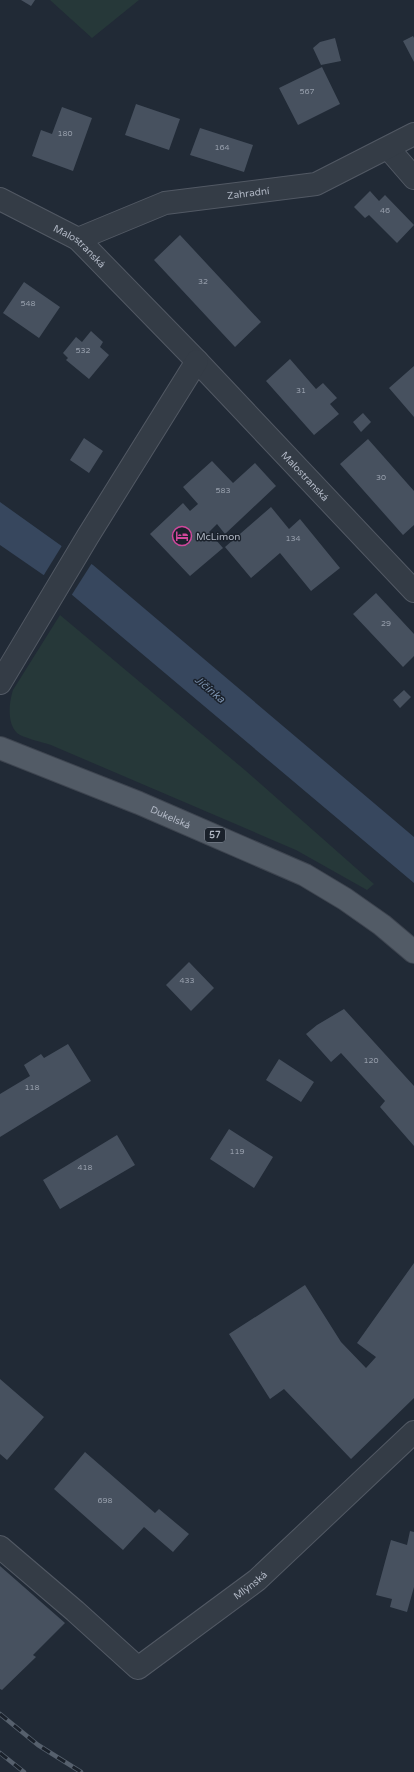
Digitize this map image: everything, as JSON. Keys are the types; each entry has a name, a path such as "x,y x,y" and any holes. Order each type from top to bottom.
{"main road":[{"name":"Dukelská","path":"0,748 139,803 305,875 345,899 382,925 414,952"}],"street":[{"name":"Zahradní","path":"78,239 166,203 316,184 414,134"},
{"path":"388,148 414,178"},
{"name":"Malostranská","path":"0,199 78,239 197,361 414,591"},
{"path":"0,683 88,536 197,361"},
{"name":"Mlýnská","path":"0,1546 138,1668 257,1580 413,1434"}],"shaded area":[{"path":"50,0 139,0 92,38"},
{"path":"60,615 246,771 374,884 367,890 296,850 51,745 20,735 12,726 10,714 10,701 13,690"}],"water":[{"name":"Jičínka","path":"0,502 63,547 93,565 414,837 414,883 71,594 0,545"}],"pier":[{"path":"63,544 92,563 71,596 42,578"}],"building":[{"path":"21,0 35,0 31,6"},
{"path":"413,36 414,38 414,62 403,41"},
{"path":"335,38 341,61 321,65 313,48 320,42"},
{"path":"322,67 340,104 298,125 279,88"},
{"path":"136,104 180,119 169,150 125,135"},
{"path":"62,107 92,118 73,171 32,156 41,130 52,134"},
{"path":"200,128 253,145 244,172 190,155"},
{"path":"370,191 379,201 385,195 414,225 397,243 369,215 365,218 354,207"},
{"path":"180,235 261,322 235,347 154,260"},
{"path":"24,282 60,307 39,338 3,313"},
{"path":"91,331 103,342 100,347 109,355 89,379 66,360 68,358 63,353 76,337 82,342"},
{"path":"290,359 316,389 323,383 337,398 330,404 339,414 314,435 266,381"},
{"path":"414,366 414,417 389,388"},
{"path":"363,413 371,422 361,432 353,422"},
{"path":"84,438 103,451 89,473 70,460"},
{"path":"368,439 414,491 414,525 403,535 340,464"},
{"path":"212,461 233,483 255,463 276,486 225,534 217,524 209,532 223,548 190,576 150,534 183,503 190,511 198,504 183,487"},
{"path":"271,507 289,529 300,519 340,568 311,591 280,553 251,578 225,547"},
{"path":"376,593 414,634 414,656 403,667 353,614"},
{"path":"404,690 411,697 400,708 393,700"},
{"path":"189,962 214,988 191,1011 166,985"},
{"path":"344,1009 414,1086 414,1146 380,1107 385,1101 341,1053 331,1062 306,1034 317,1025"},
{"path":"68,1044 91,1081 0,1137 0,1094 30,1076 24,1065 41,1054 44,1058"},
{"path":"279,1059 314,1082 301,1102 266,1080"},
{"path":"229,1129 273,1157 254,1188 210,1159"},
{"path":"117,1135 135,1165 60,1209 43,1180"},
{"path":"414,1263 414,1398 351,1459 284,1389 270,1399 229,1334 305,1285 341,1342 366,1368 376,1357 357,1343"},
{"path":"0,1379 44,1417 7,1460 0,1454"},
{"path":"85,1452 155,1513 159,1509 189,1534 173,1552 144,1527 123,1550 54,1489"},
{"path":"410,1531 414,1532 414,1587 407,1612 390,1607 392,1599 376,1595 391,1540 407,1545"},
{"path":"0,1566 65,1623 33,1655 36,1657 2,1690 0,1689"}],"railway":[{"path":"0,1714 38,1745 81,1772"},
{"path":"0,1753 24,1772"}],"place":[{"name":"McLimon","path":"182,536"}]}
